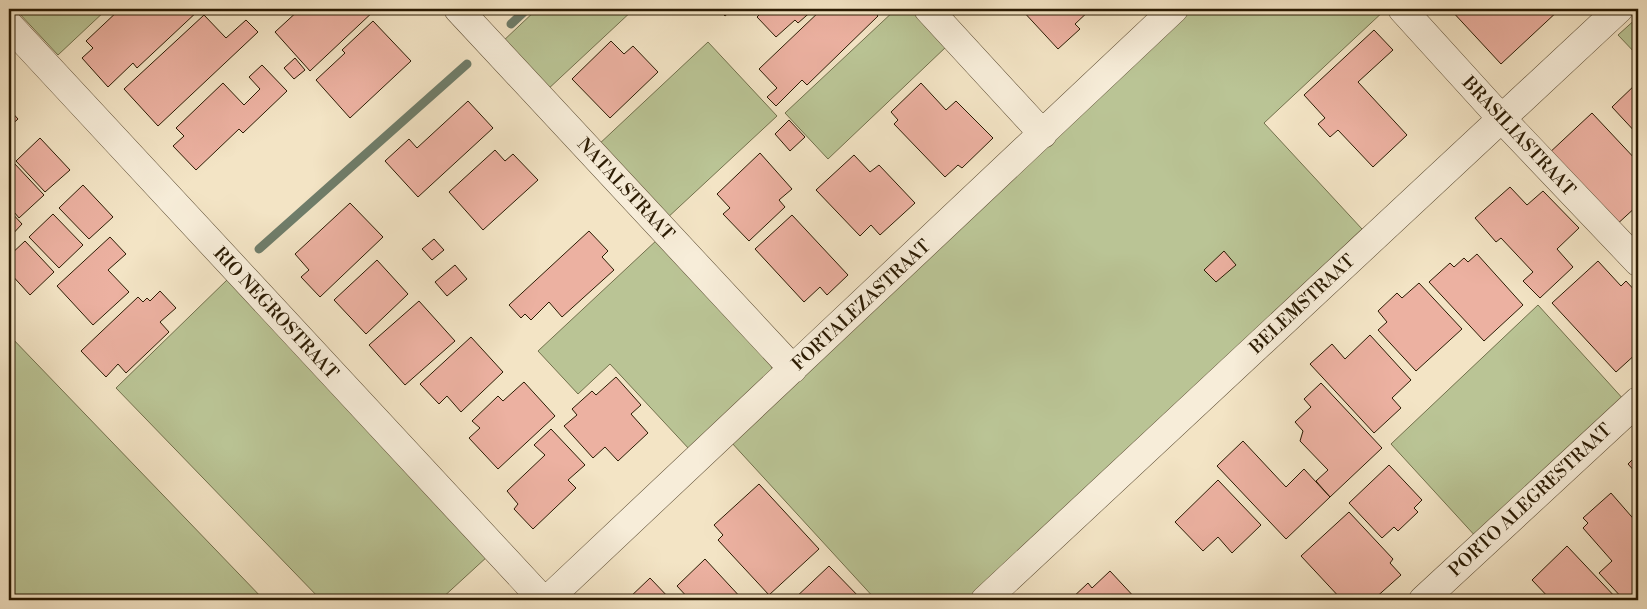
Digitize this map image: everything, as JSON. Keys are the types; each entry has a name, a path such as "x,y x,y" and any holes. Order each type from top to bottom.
{"street":[{"name":"NATALSTRAAT","path":"458,9 793,369"},
{"path":"928,9 1043,134"},
{"name":"FORTALEZASTRAAT","path":"547,600 1174,9"},
{"name":"BRASILIASTRAAT","path":"1402,9 1501,118 1638,262"},
{"name":"BELEMSTRAAT","path":"993,598 1619,9"},
{"name":"RIO NEGROSTRAAT","path":"9,25 543,600"},
{"name":"PORTO ALEGRESTRAAT","path":"1423,600 1638,401"}],"green space":[{"path":"22,9 107,9 58,55 18,12"},
{"path":"537,9 634,9 546,91 501,43"},
{"path":"896,9 912,9 947,46 828,159 785,113"},
{"path":"1189,9 1386,9 1264,123 1362,229 969,600 876,600 731,442"},
{"path":"1638,17 1638,56 1618,35"},
{"path":"708,42 777,116 665,220 597,146"},
{"path":"658,239 766,355 772,368 768,377 690,450 610,364 578,394 538,351"},
{"path":"229,278 488,556 440,600 321,600 116,388"},
{"path":"1538,305 1625,401 1478,539 1391,444"},
{"path":"9,335 264,600 9,600"}],"building":[{"path":"120,9 200,9 137,68 133,63 108,87 82,58 93,48 86,41"},
{"path":"300,9 376,9 310,71 275,32"},
{"path":"718,9 733,9 725,16"},
{"path":"765,9 814,9 798,23 795,20 776,37 757,17"},
{"path":"822,9 872,9 878,16 807,85 802,80 776,106 767,97 777,88 759,69"},
{"path":"1021,9 1091,9 1075,24 1080,29 1058,49"},
{"path":"1450,9 1560,9 1501,64"},
{"path":"204,15 226,38 246,20 258,32 158,126 124,89"},
{"path":"373,21 411,61 350,118 316,80 345,53 342,50"},
{"path":"1374,30 1393,50 1358,82 1407,135 1373,167 1338,130 1330,137 1318,124 1325,118 1304,95"},
{"path":"611,41 624,54 633,46 658,72 610,118 572,79"},
{"path":"295,58 305,70 294,79 284,68"},
{"path":"262,65 287,91 243,133 239,129 196,170 173,146 184,136 176,128 223,83 244,105 260,89 249,77"},
{"path":"1638,82 1638,135 1612,107"},
{"path":"921,83 946,110 956,101 993,138 962,168 958,165 945,177 894,124 898,120 891,112"},
{"path":"468,101 493,128 418,197 385,161 409,139 417,148"},
{"path":"9,109 18,119 9,127"},
{"path":"1592,113 1638,162 1638,205 1614,227 1547,155"},
{"path":"789,120 805,137 790,151 775,134"},
{"path":"40,138 70,170 45,192 16,161"},
{"path":"495,150 505,161 513,154 538,180 483,230 449,192"},
{"path":"760,153 792,189 779,200 785,207 749,241 723,214 730,208 717,194"},
{"path":"854,155 870,172 879,165 915,203 880,235 871,225 860,236 816,190"},
{"path":"14,163 44,195 19,218 9,206 9,168"},
{"path":"83,185 113,217 89,239 59,208"},
{"path":"1510,187 1527,205 1543,191 1579,228 1557,249 1573,267 1540,298 1523,281 1533,272 1501,238 1496,242 1475,218"},
{"path":"350,203 383,237 320,297 301,277 309,270 295,254"},
{"path":"9,210 22,224 9,238"},
{"path":"53,214 83,245 59,268 29,237"},
{"path":"792,215 848,275 827,295 820,287 804,302 755,249"},
{"path":"589,231 608,251 602,257 614,270 562,317 549,302 531,320 525,314 521,318 509,305"},
{"path":"110,237 126,254 108,270 129,292 93,325 57,286"},
{"path":"434,239 444,250 432,260 422,249"},
{"path":"25,241 54,272 30,295 9,272 9,256"},
{"path":"1224,251 1236,265 1216,282 1204,270"},
{"path":"1477,254 1523,305 1484,341 1429,282 1450,263 1454,267 1464,258 1468,262"},
{"path":"377,260 408,294 366,334 334,300"},
{"path":"1598,261 1621,286 1626,281 1638,294 1638,352 1616,372 1552,303"},
{"path":"455,265 467,279 447,296 435,282"},
{"path":"1419,283 1462,329 1416,371 1378,330 1387,322 1378,311 1397,293 1402,298"},
{"path":"160,291 176,308 160,322 169,332 126,373 118,364 106,377 81,351 138,297 143,302 147,298 150,301"},
{"path":"419,301 455,341 405,385 369,345"},
{"path":"1370,335 1411,380 1392,398 1401,408 1374,433 1310,364 1332,344 1345,359"},
{"path":"471,337 503,372 461,412 447,396 439,404 420,384"},
{"path":"616,377 641,405 631,414 648,433 618,461 605,447 593,458 564,426 577,415 572,409 592,391 596,395"},
{"path":"524,382 555,416 498,469 469,438 480,428 472,421 498,396 503,401"},
{"path":"1321,383 1382,448 1330,497 1316,481 1328,470 1300,441 1303,431 1295,422 1311,407 1304,399"},
{"path":"551,429 585,465 568,480 576,488 533,529 514,509 518,504 507,491 545,455 534,445"},
{"path":"1243,441 1286,487 1304,469 1330,497 1286,539 1217,466"},
{"path":"1638,454 1638,475 1628,464"},
{"path":"1389,465 1422,500 1414,508 1418,512 1398,531 1394,527 1382,538 1349,503"},
{"path":"1218,480 1261,525 1232,553 1218,537 1203,551 1175,522"},
{"path":"759,484 819,549 769,595 718,540 723,535 714,525"},
{"path":"1611,493 1638,524 1638,600 1624,600 1599,573 1612,561 1583,528 1588,523 1583,518"},
{"path":"1638,498 1638,508 1633,502"},
{"path":"1349,512 1393,559 1390,563 1401,575 1373,600 1342,600 1301,556"},
{"path":"1567,546 1618,600 1551,600 1532,580"},
{"path":"705,559 743,600 690,600 677,586"},
{"path":"829,566 862,600 793,600"},
{"path":"1110,571 1137,600 1070,600 1088,583 1092,588"},
{"path":"650,578 671,600 627,600"}],"waterway":[{"path":"511,24 527,9"},
{"path":"259,249 467,64"}]}
